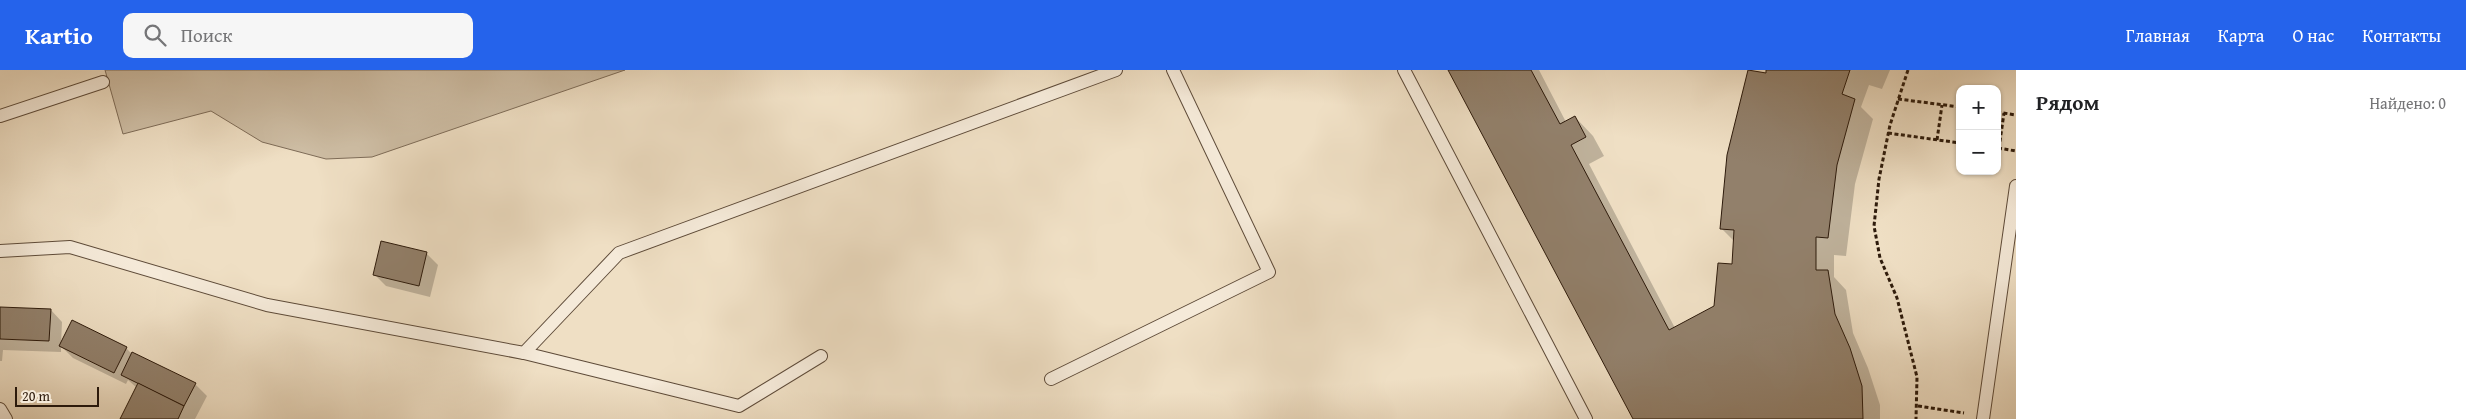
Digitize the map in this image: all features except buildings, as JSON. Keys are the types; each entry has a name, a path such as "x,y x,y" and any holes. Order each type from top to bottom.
{"lane":[{"path":"524,353 619,253 1116,70"},
{"path":"1051,379 1269,272 1173,70"},
{"path":"1404,70 1586,419"},
{"path":"0,116 103,82"},
{"path":"1983,419 2016,186"},
{"path":"0,251 70,247 268,304 524,353 739,406 821,356"},
{"path":"0,409 6,419"}],"path":[{"path":"1908,70 1888,133 1879,180 1874,226 1880,258 1897,298 1917,377 1916,419"},
{"path":"1898,98 1956,107"},
{"path":"1937,140 1942,105"},
{"path":"2001,113 2016,115"},
{"path":"2001,130 2004,113"},
{"path":"1888,133 1956,142"},
{"path":"2001,148 2016,150"}],"shaded area":[{"path":"105,70 625,70 372,157 326,159 262,142 211,111 123,134"}]}
